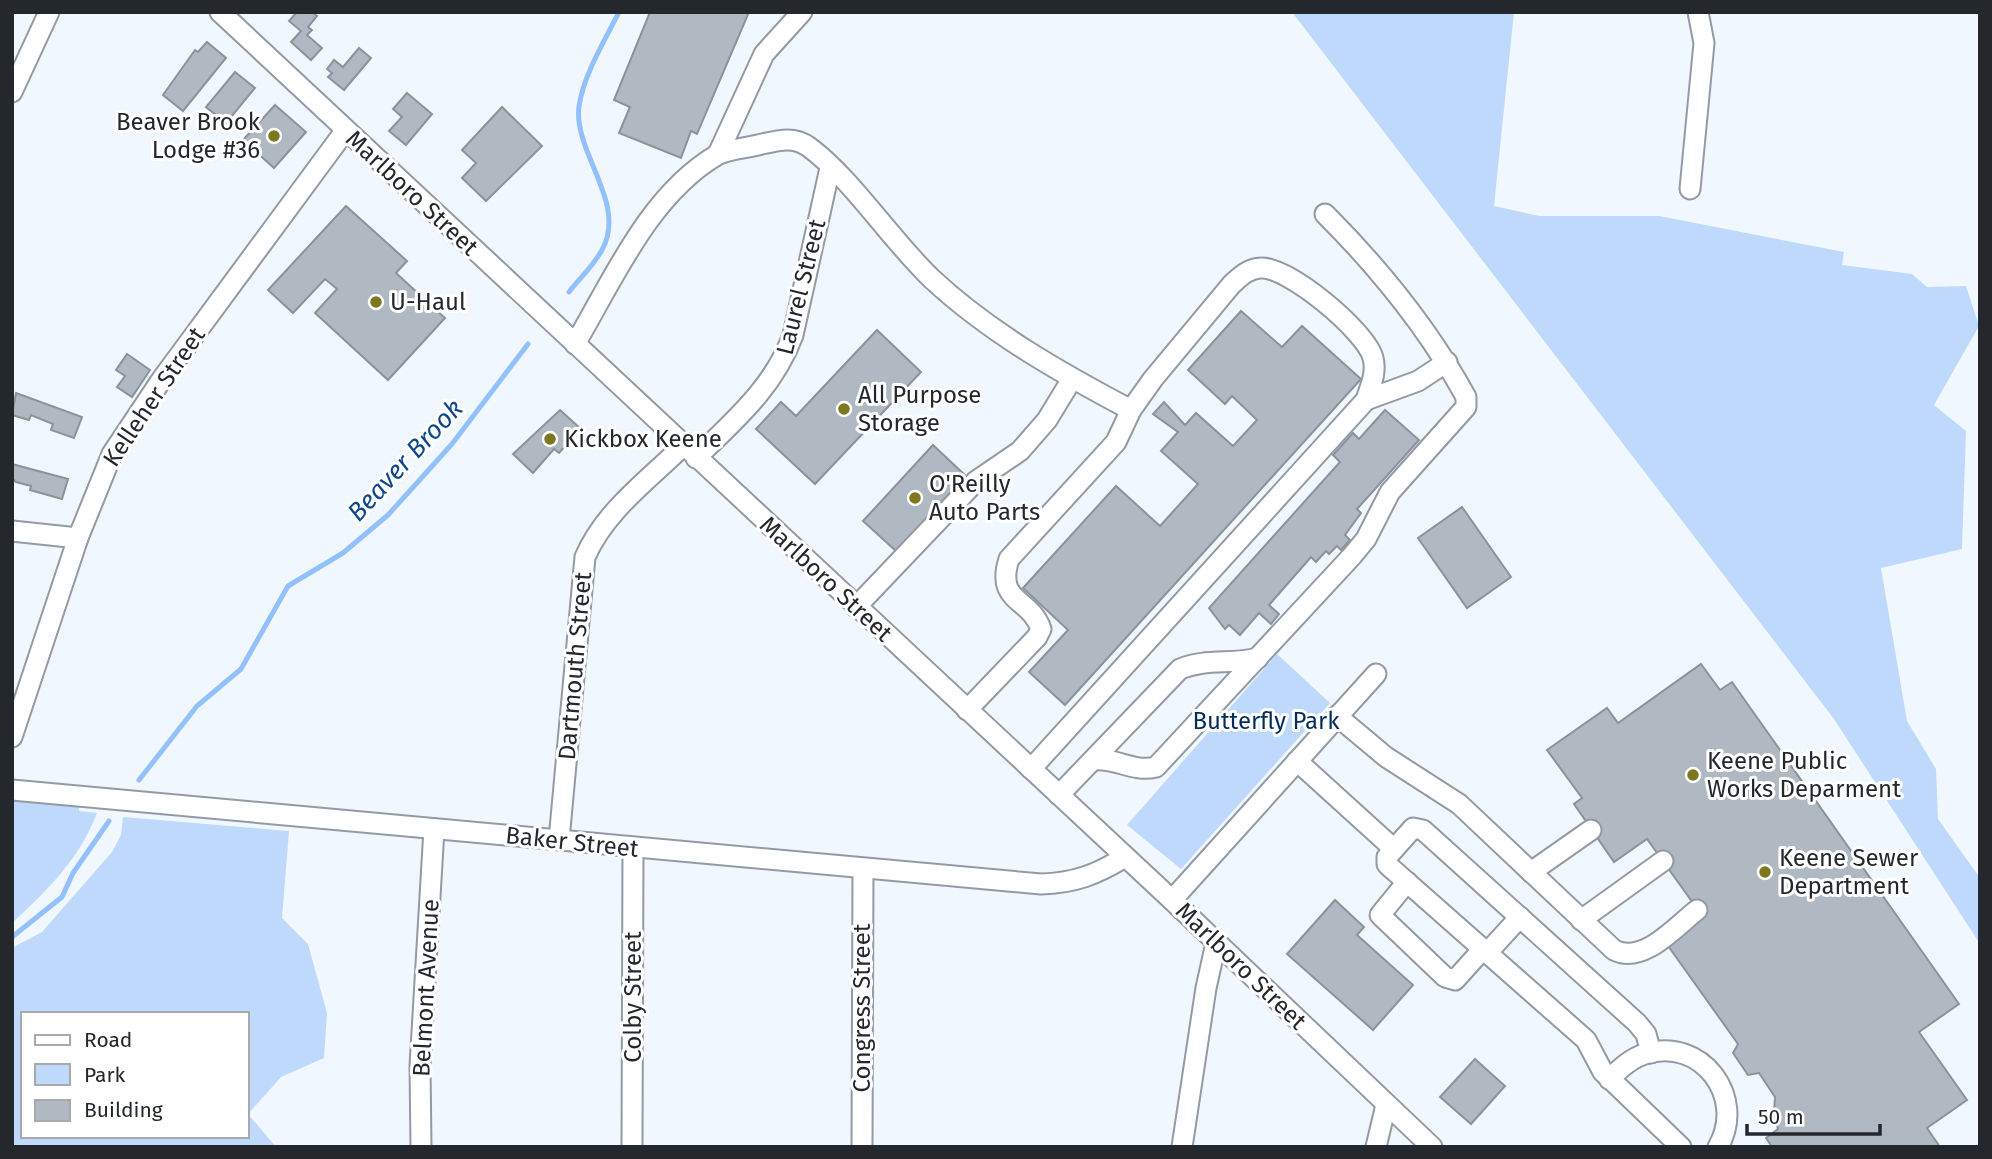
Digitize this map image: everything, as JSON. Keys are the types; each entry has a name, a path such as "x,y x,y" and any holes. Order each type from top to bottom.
{"street":[{"path":"12,92 49,12"},
{"name":"Marlboro Street","path":"220,12 1172,900 1432,1147"},
{"path":"575,344 663,202 718,154 764,54 802,12"},
{"path":"1690,190 1704,43 1699,12"},
{"name":"Kelleher Street","path":"12,737 78,538 112,454 162,379 345,131"},
{"path":"718,154 792,139 808,146 933,280 970,311 1072,379 1131,410"},
{"name":"Laurel Street","path":"690,452 762,392 785,358 793,335 830,167"},
{"path":"1093,760 1116,760 1137,769 1156,766 1352,556 1366,539 1390,492 1466,407 1466,397 1447,362 1388,280 1325,214"},
{"path":"967,709 1037,637 1041,629 1038,622 1012,597 1005,583 1009,559 1116,442 1131,410 1153,379 1233,284 1246,272 1259,268 1283,272 1361,337 1370,348 1375,369 1366,400 1031,769"},
{"path":"1366,400 1418,381 1447,362"},
{"path":"856,607 976,481 1020,451 1047,420 1072,379"},
{"name":"Dartmouth Street","path":"559,840 585,557 594,536 610,517 690,452"},
{"path":"12,531 78,538"},
{"path":"1059,795 1180,669 1194,663 1234,663 1258,658"},
{"path":"1172,900 1376,674"},
{"path":"1337,716 1386,757 1459,804 1614,950 1630,955 1648,948 1697,910"},
{"path":"1297,761 1394,849"},
{"name":"Baker Street","path":"12,790 1041,884 1072,883 1097,874 1125,857"},
{"path":"1651,1053 1646,1034 1637,1023 1420,827 1413,828 1387,857 1387,864 1586,1040 1609,1079 1674,1145"},
{"name":"Belmont Avenue","path":"421,1147 420,1066 434,829"},
{"path":"1531,872 1591,830"},
{"name":"Colby Street","path":"632,1147 633,848"},
{"path":"1581,920 1663,861"},
{"name":"Congress Street","path":"862,1147 863,869"},
{"path":"1407,882 1380,915 1445,977 1455,980 1520,917"},
{"path":"1182,1147 1206,988 1216,943"},
{"path":"1609,1079 1636,1057 1651,1053 1668,1051 1688,1056 1706,1066 1718,1079 1727,1108 1725,1131 1718,1147"},
{"path":"1376,1147 1386,1105"}],"green space":[{"path":"1292,12 1514,12 1494,206 1539,216 1659,216 1844,252 1842,265 1912,274 1927,287 1966,286 1979,326 1934,405 1966,431 1962,549 1881,568 1907,721 1936,769 1938,819 1980,878 1980,944 1834,719"},
{"name":"Butterfly Park","path":"1277,654 1330,703 1181,869 1127,825"},
{"path":"12,799 79,805 79,811 97,813 72,859 38,899 12,923"},
{"path":"123,817 289,831 282,918 308,944 327,1013 324,1058 281,1077 248,1114 276,1147 12,1147 12,948 42,932 112,852 121,835"}],"building":[{"path":"297,12 312,12 317,16 308,27 312,30 307,35 322,48 311,60 291,42 301,31 289,21"},
{"path":"650,12 749,12 697,134 691,131 681,158 619,133 630,107 614,100"},
{"path":"207,42 226,58 183,111 163,95 195,50 198,52"},
{"path":"359,48 371,58 344,90 328,77 332,73 327,69 334,60 343,67"},
{"path":"235,72 255,88 226,123 206,107"},
{"path":"407,93 432,114 406,145 389,131 402,117 393,109"},
{"name":"Beaver Brook Lodge #36","path":"275,105 306,132 274,168 243,140"},
{"path":"502,107 542,146 486,201 462,178 476,163 462,150"},
{"name":"U-Haul","path":"346,206 407,261 396,273 445,318 388,380 315,313 337,289 325,279 293,313 268,290"},
{"path":"1241,311 1282,347 1302,326 1361,379 1065,705 1029,672 1068,630 1023,588 1116,486 1160,526 1198,484 1161,451 1178,432 1153,414 1164,402 1185,425 1196,413 1233,446 1257,420 1232,396 1225,404 1188,370"},
{"name":"All Purpose Storage","path":"877,330 921,372 815,484 756,429 781,402 796,416"},
{"path":"127,354 150,370 132,397 117,387 125,376 116,370"},
{"path":"16,393 82,417 74,438 51,430 53,424 31,415 29,420 12,415"},
{"name":"Kickbox Keene","path":"560,410 581,429 559,453 554,449 533,473 513,454"},
{"path":"1385,410 1419,440 1357,509 1361,513 1345,535 1350,540 1341,550 1337,546 1329,554 1326,551 1316,562 1311,557 1269,605 1279,614 1271,624 1259,613 1240,635 1229,625 1225,629 1209,608 1340,462 1333,455 1353,433 1359,439"},
{"name":"O'Reilly Auto Parts","path":"933,445 966,476 896,551 863,521"},
{"path":"12,464 68,479 62,499 30,490 31,486 16,482 12,478"},
{"path":"1462,507 1511,577 1467,608 1418,538"},
{"path":"1701,664 1720,690 1732,682 1959,1004 1919,1032 1967,1100 1927,1128 1940,1147 1772,1147 1766,1138 1778,1129 1774,1113 1775,1097 1759,1073 1748,1075 1733,1053 1738,1044 1666,943 1703,917 1647,839 1614,862 1574,804 1582,798 1547,750 1607,708 1618,723"},
{"path":"1335,900 1364,927 1357,935 1413,985 1373,1030 1287,954"},
{"path":"1475,1059 1505,1086 1471,1124 1440,1097"}],"waterway":[{"name":"Beaver Brook","path":"569,292 599,256 608,232 609,214 605,196 584,142 579,124 579,106 590,70 619,12"},
{"name":"Beaver Brook","path":"139,780 197,706 241,669 288,586 343,553 388,515 452,444 528,344"},
{"name":"Beaver Brook","path":"12,937 62,897 73,873 109,821"}],"place":[{"name":"Beaver Brook Lodge #36","path":"274,136"},
{"name":"U-Haul","path":"376,302"},
{"name":"All Purpose Storage","path":"844,409"},
{"name":"Kickbox Keene","path":"550,439"},
{"name":"O'Reilly Auto Parts","path":"915,498"},
{"name":"Keene Public Works Deparment","path":"1693,775"},
{"name":"Keene Sewer Department","path":"1765,872"}]}
